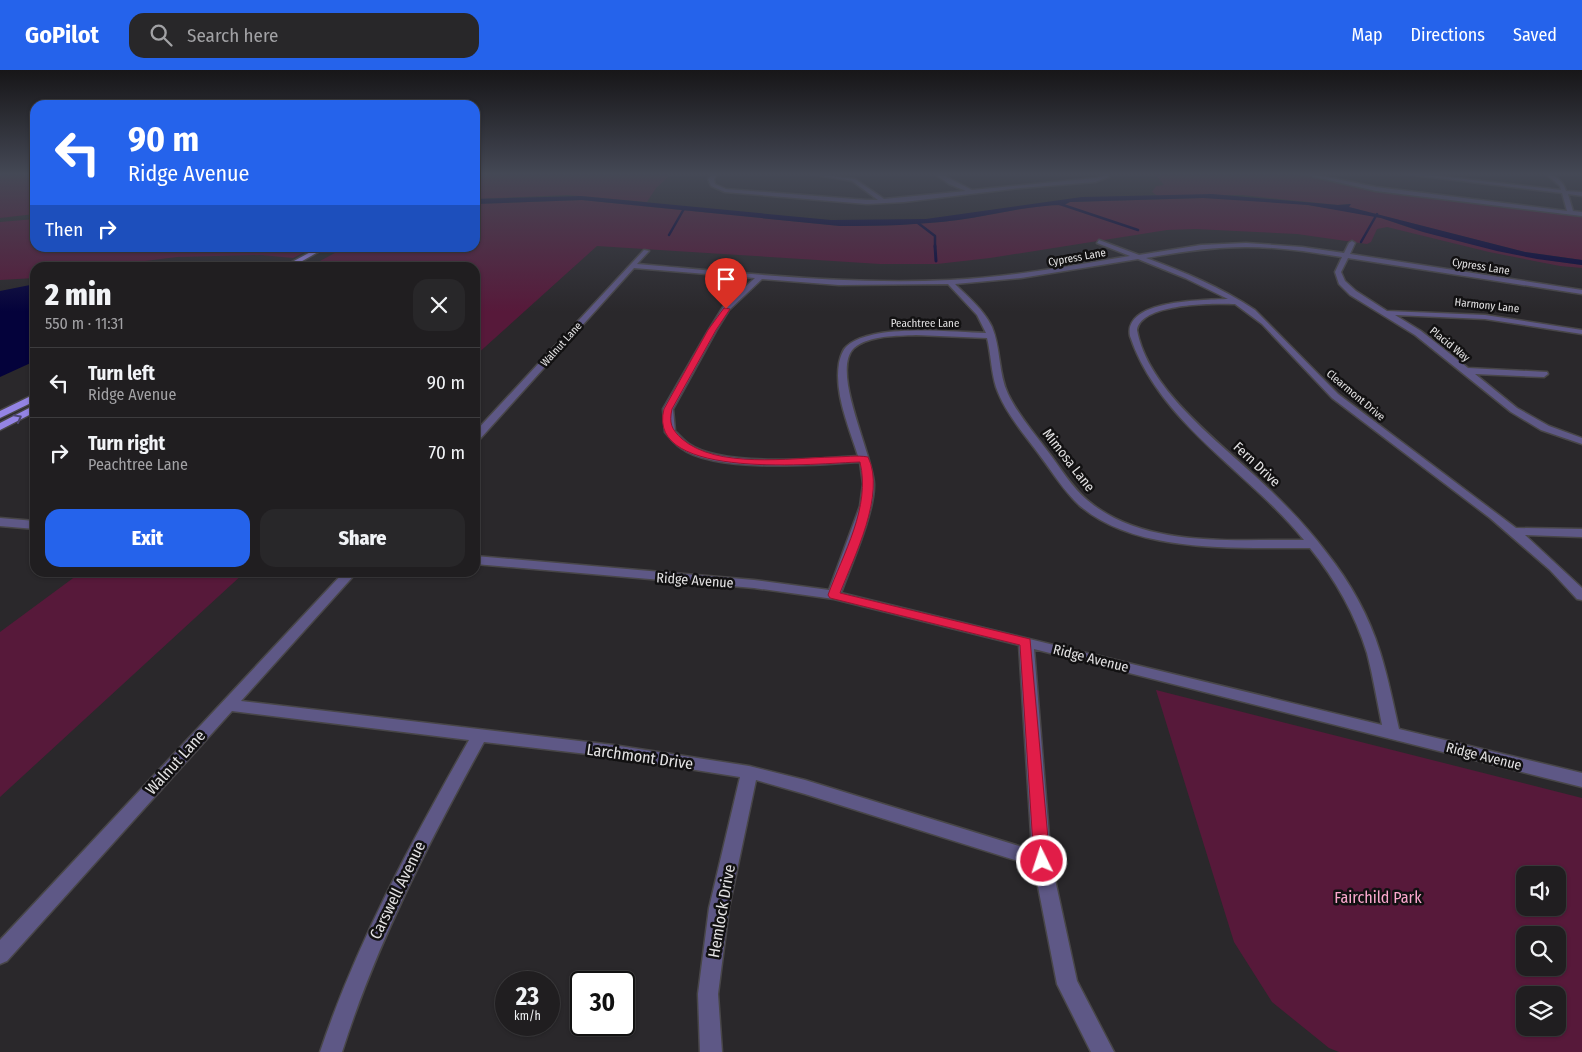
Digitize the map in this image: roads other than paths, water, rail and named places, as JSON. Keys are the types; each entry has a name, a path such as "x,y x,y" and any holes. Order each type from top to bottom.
{"main road":[{"path":"295,262 314,252"},
{"path":"307,262 326,252"},
{"path":"0,415 30,400"},
{"path":"0,427 30,411"}],"street":[{"name":"Clearmont Drive","path":"1099,242 1185,275 1237,302 1260,317 1307,371 1334,395 1375,428 1459,488 1511,531 1582,596"},
{"name":"Placid Way","path":"1352,244 1338,272 1342,282 1353,293 1418,332 1528,419 1559,434 1582,441"},
{"name":"Cypress Lane","path":"632,266 868,284 950,282 1021,276 1201,247 1232,245 1284,247 1582,292"},
{"name":"Walnut Lane","path":"480,433 646,251"},
{"path":"761,276 726,309 712,330 668,409 665,420 669,432 684,445 702,454 726,460 748,462 864,459"},
{"name":"Mimosa Lane","path":"950,282 979,314 991,336 997,374 1004,394 1022,424 1073,492 1087,506 1114,522 1153,535 1180,540 1313,544"},
{"name":"Fern Drive","path":"1237,302 1188,304 1158,309 1135,322 1132,331 1146,365 1168,401 1286,512 1313,544 1346,592 1364,626 1376,660 1392,732"},
{"name":"Harmony Lane","path":"1388,313 1473,314 1520,320 1582,332"},
{"name":"Peachtree Lane","path":"834,595 866,506 868,476 845,401 844,375 849,348 866,339 891,334 991,336"},
{"path":"1466,371 1544,374"},
{"path":"0,522 30,525"},
{"path":"1511,531 1582,533"},
{"name":"Ridge Avenue","path":"480,560 754,584 834,595 1582,780"},
{"name":"Walnut Lane","path":"0,954 346,577"},
{"path":"1026,642 1042,861 1067,984 1103,1052"},
{"name":"Larchmont Drive","path":"227,705 613,751 749,772 805,787 1042,861"},
{"name":"Carswell Avenue","path":"331,1052 360,969 405,869 479,736"},
{"name":"Hemlock Drive","path":"712,1052 708,994 719,908 749,772"}],"waterway":[{"path":"669,235 678,220"},
{"path":"1107,220 1138,230"},
{"path":"1361,242 1374,220"},
{"path":"918,223 935,236 935,246"},
{"path":"935,246 936,261"}],"park label":[{"name":"Fairchild Park","path":"1378,897"}]}
